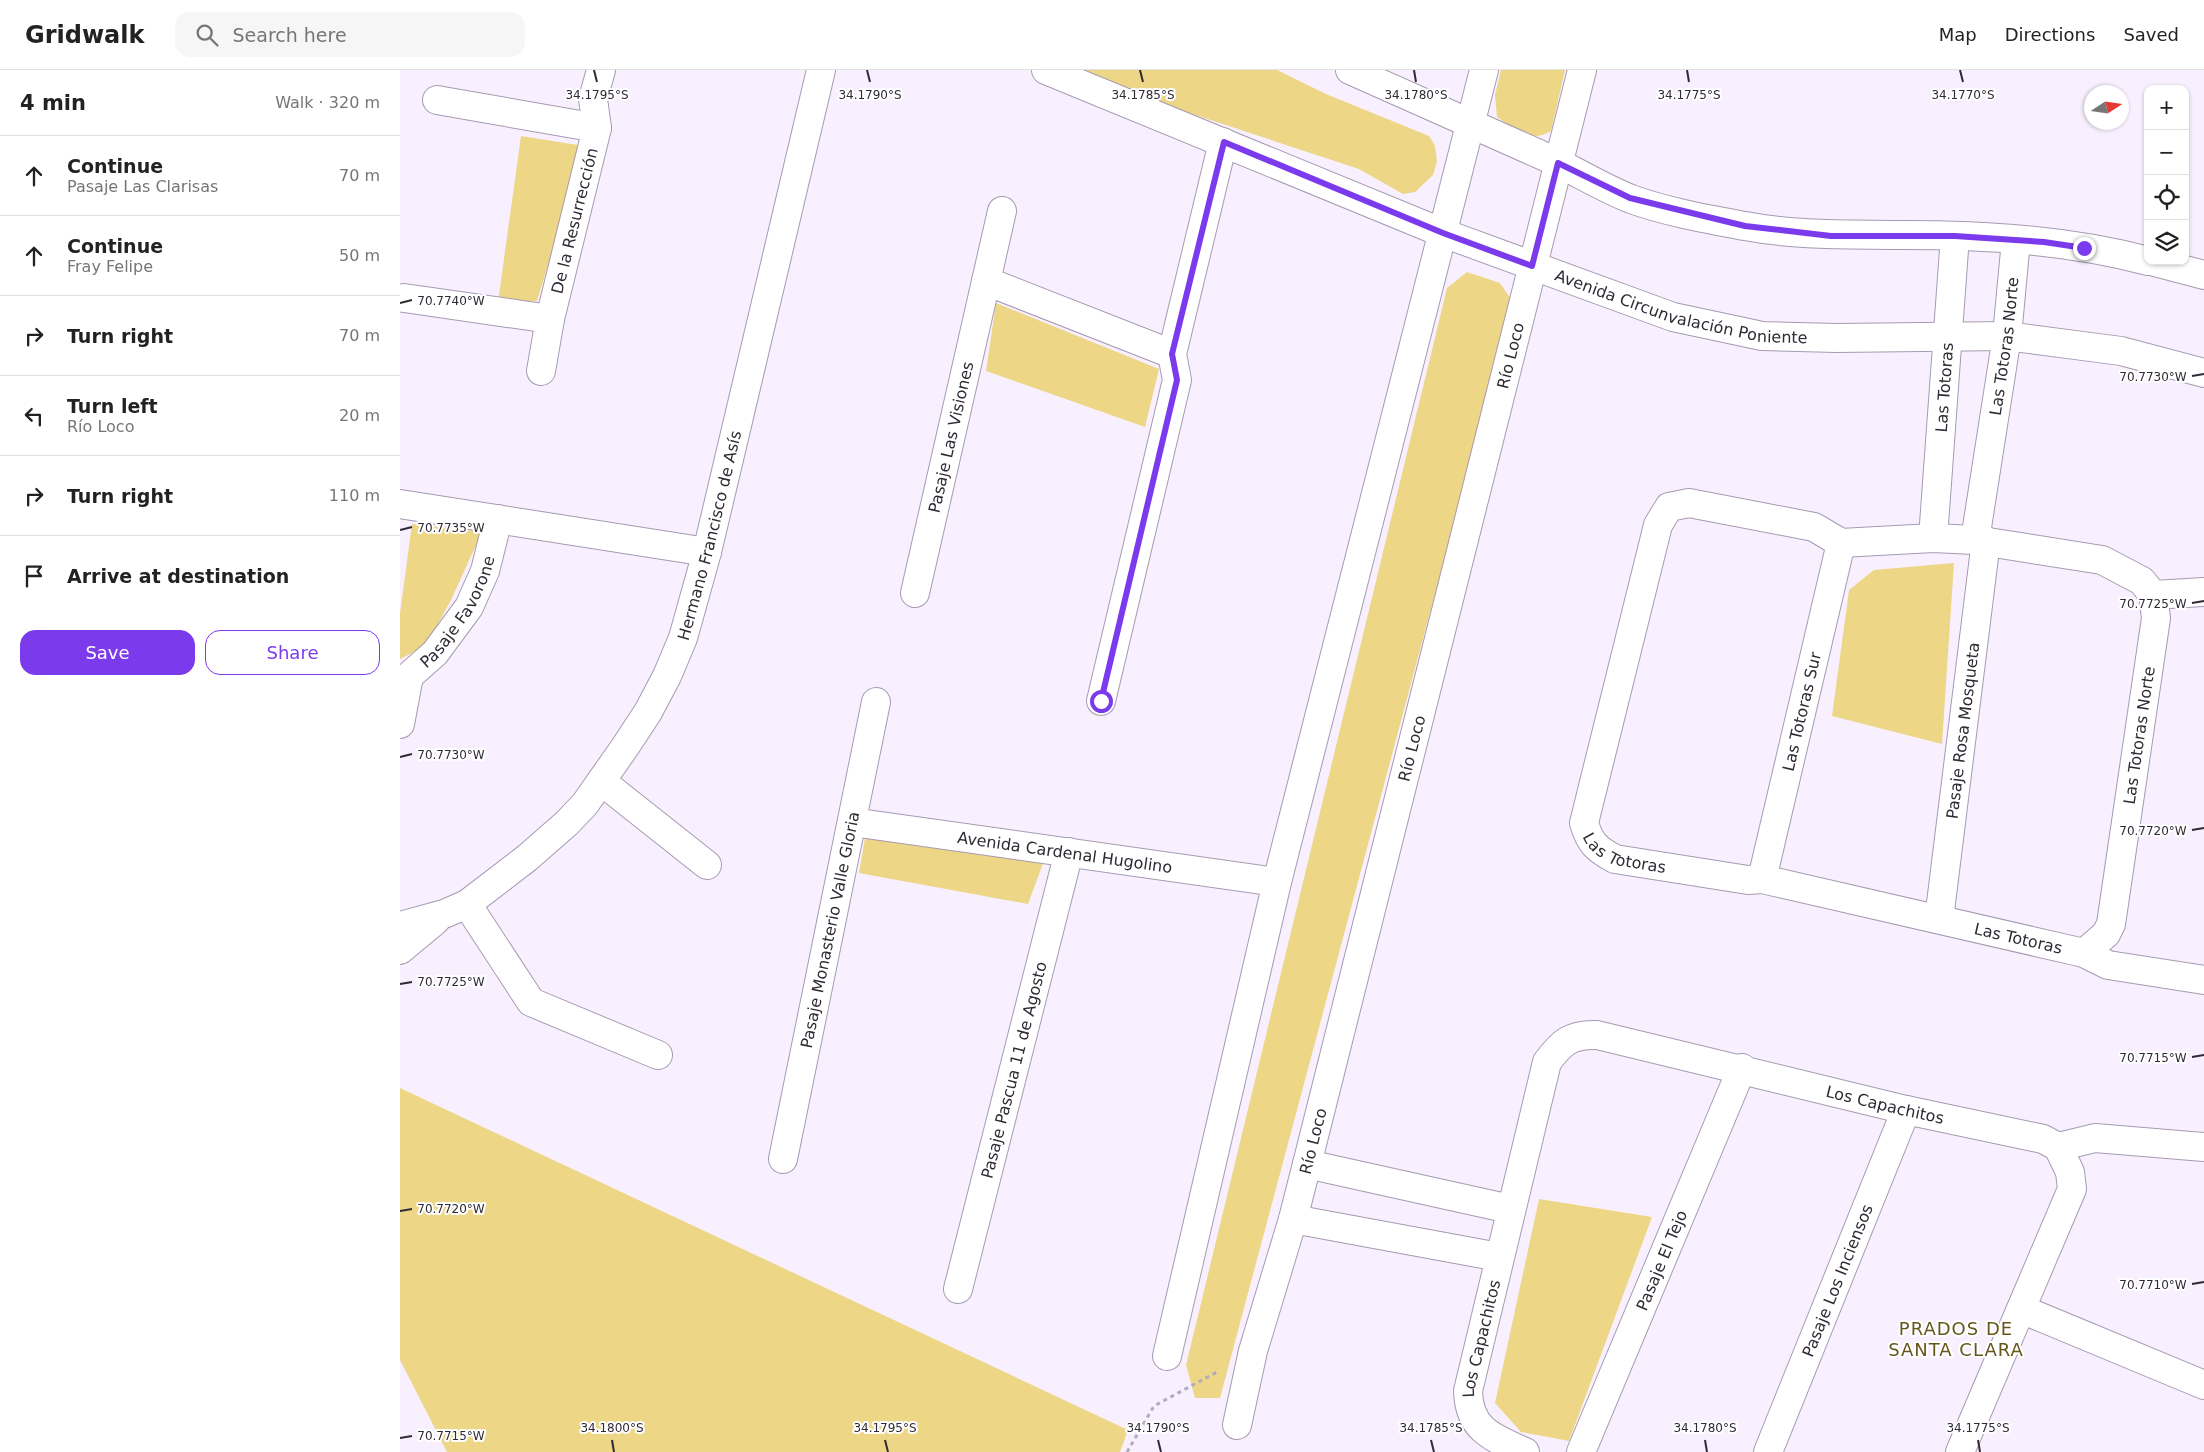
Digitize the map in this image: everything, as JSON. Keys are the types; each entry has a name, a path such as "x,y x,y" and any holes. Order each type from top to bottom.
{"street":[{"name":"De la Resurrección","path":"542,371 550,319 597,128 594,99 601,70"},
{"name":"Hermano Francisco de Asís","path":"400,950 527,858 586,804 648,712 668,676 683,638 707,552 821,70"},
{"name":"Avenida Circunvalación Poniente","path":"1046,70 1443,233 1673,317 1762,336 1837,338 2007,336 2121,351 2204,373"},
{"path":"1350,70 1472,123 1630,198 1745,226 1831,236 1955,236 2016,240 2098,250 2144,260"},
{"path":"1167,1356 1277,882 1484,70"},
{"name":"Río Loco","path":"1237,1425 1253,1350 1293,1219 1582,70"},
{"path":"437,100 597,128"},
{"path":"1101,701 1177,380 1172,354 1224,142"},
{"name":"Pasaje Las Visiones","path":"916,593 1002,211"},
{"name":"Las Totoras","path":"1933,538 1955,236"},
{"name":"Las Totoras Norte","path":"1980,541 2007,336 2016,240"},
{"path":"2165,265 2204,275"},
{"path":"986,280 1172,354"},
{"path":"404,298 550,319"},
{"name":"Las Totoras","path":"1841,543 1814,527 1689,503 1669,507 1658,525 1584,823 1589,840 1601,852 1615,860 1748,880 1762,880 2084,953 2108,965 2204,980"},
{"path":"400,504 707,552"},
{"name":"Pasaje Favorone","path":"400,724 409,676 435,653 469,607 485,572 498,519"},
{"path":"1841,543 1933,538 1980,541 2102,560 2142,581 2153,595 2204,592"},
{"name":"Pasaje Rosa Mosqueta","path":"1939,919 1980,541"},
{"name":"Las Totoras Sur","path":"1762,880 1841,543"},
{"name":"Las Totoras Norte","path":"2084,953 2106,934 2112,924 2156,618 2153,595"},
{"name":"Pasaje Monasterio Valle Gloria","path":"783,1159 876,702"},
{"path":"601,781 707,865"},
{"name":"Avenida Cardenal Hugolino","path":"852,822 1277,882"},
{"name":"Pasaje Pascua 11 de Agosto","path":"958,1289 1069,852"},
{"path":"455,909 531,1002 658,1055"},
{"name":"Hermano Francisco de Asís","path":"400,926 455,909"},
{"name":"Los Capachitos","path":"1525,1452 1491,1437 1474,1420 1468,1406 1468,1391 1510,1209 1547,1062 1560,1045 1581,1035 1597,1035 1614,1041 1742,1068 1906,1110 2043,1139 2058,1147"},
{"name":"Pasaje El Tejo","path":"1581,1452 1742,1068"},
{"name":"Pasaje Los Inciensos","path":"1768,1452 1906,1110"},
{"path":"1960,1452 2072,1189 2070,1172 2058,1147 2094,1138 2108,1138 2204,1147"},
{"path":"1307,1164 1510,1209"},
{"name":"Los Capachitos","path":"1293,1219 1499,1257"},
{"path":"2021,1308 2204,1385"}],"path":[{"path":"1127,1452 1154,1406 1253,1350"}],"shaded area":[{"path":"1082,70 1277,70 1326,94 1429,136 1435,146 1437,161 1433,175 1415,192 1403,194 1359,169 1171,107"},
{"path":"1501,70 1565,70 1551,131 1544,135 1530,135 1516,130 1497,117 1495,95"},
{"path":"521,136 584,146 537,301 498,302"},
{"path":"1467,272 1500,283 1513,302 1220,1398 1195,1398 1186,1365 1447,288"},
{"path":"996,303 1159,369 1145,427 986,371"},
{"path":"412,524 482,532 451,600 426,646 400,659 400,613"},
{"path":"1954,563 1942,744 1832,716 1849,590 1874,570"},
{"path":"865,838 1045,858 1028,904 859,873"},
{"path":"400,1088 1128,1430 1120,1452 447,1452 400,1360"},
{"path":"1539,1199 1652,1217 1569,1441 1521,1432 1495,1403"}],"district":[{"name":"PRADOS DE SANTA CLARA","path":"1956,1338"}],"route":[{"path":"1101,701 1177,380 1172,354 1224,142 1443,233 1532,266 1558,163 1630,198 1673,210 1782,232 1831,236 1955,236 2044,242 2084,248"}]}
